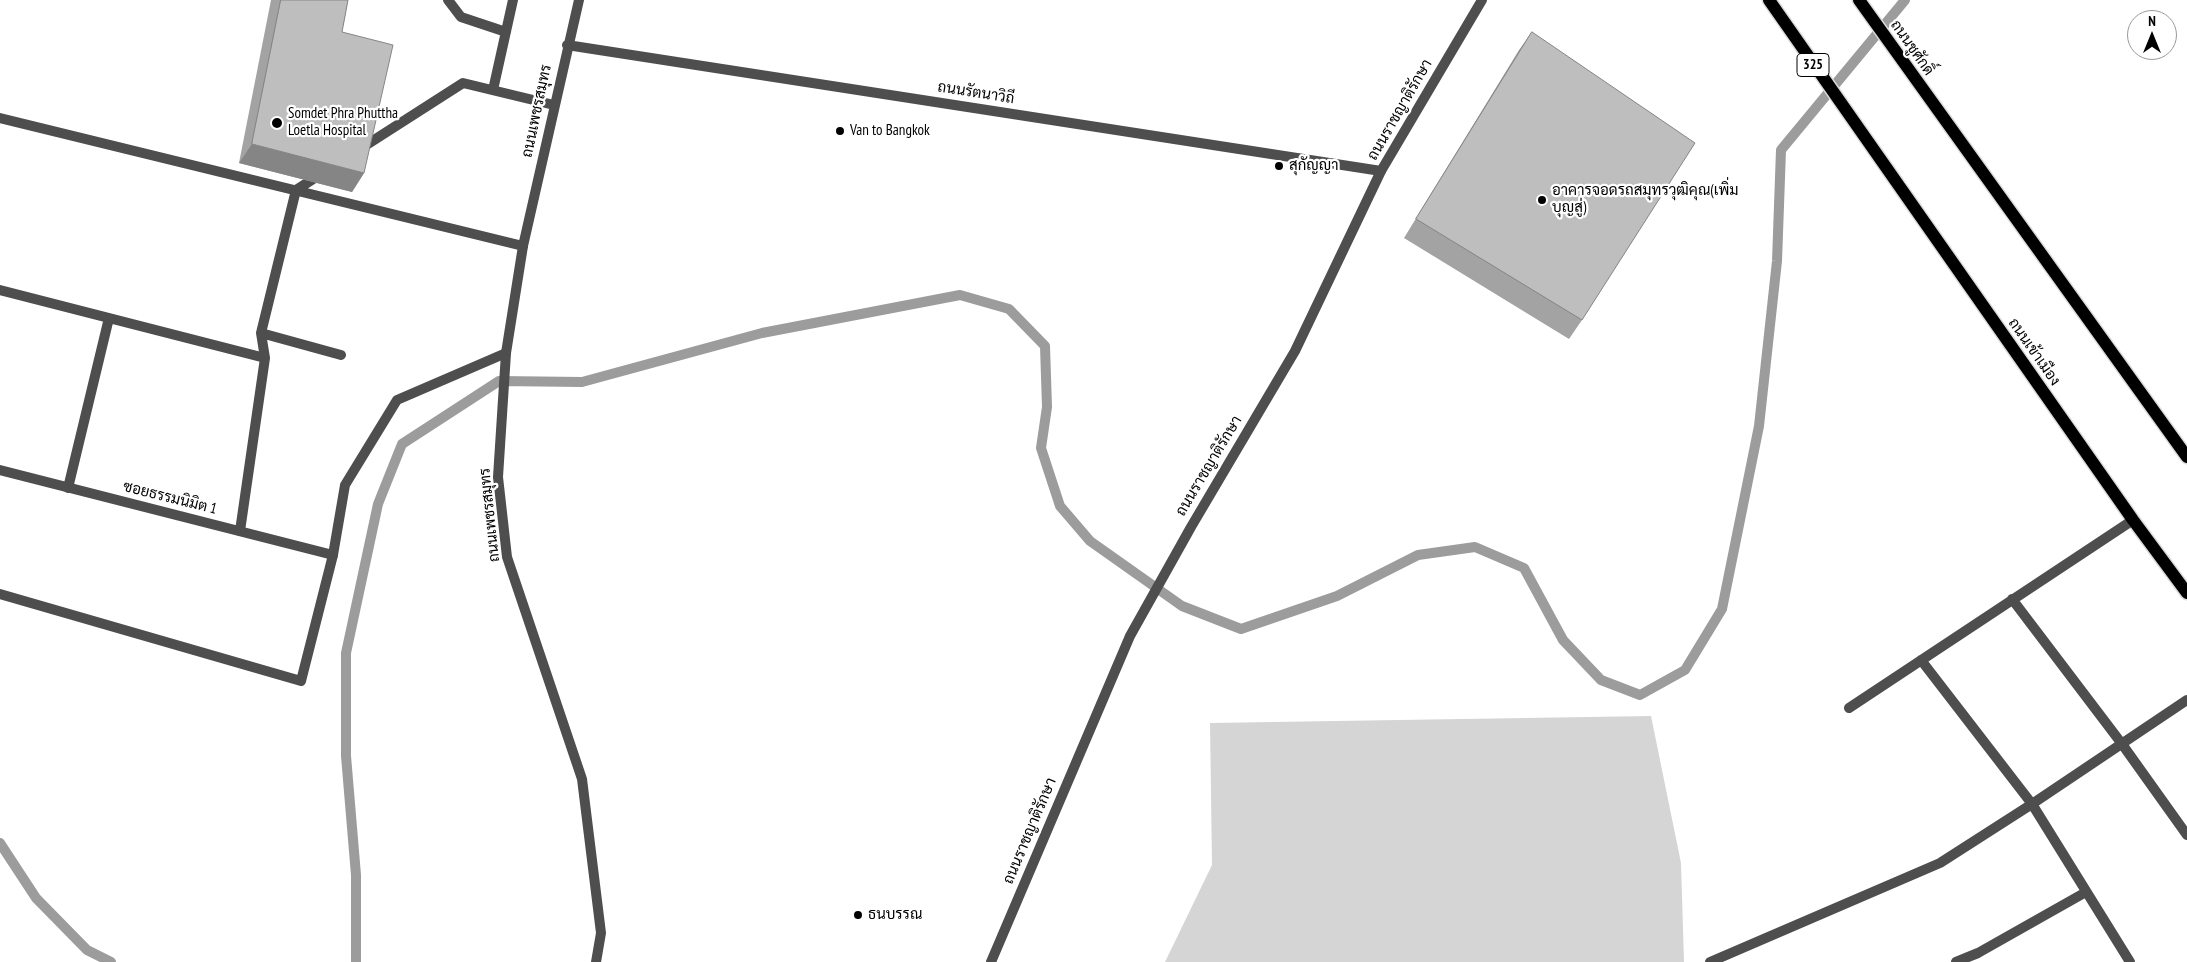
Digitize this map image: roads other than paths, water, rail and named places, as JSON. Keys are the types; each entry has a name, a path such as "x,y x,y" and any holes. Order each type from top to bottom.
{"main road":[{"name":"ถนนเข้าเมือง","path":"1769,0 1857,129 2133,520 2187,593"},
{"name":"ถนนชูศักดิ์","path":"1859,0 2187,457"}],"street":[{"path":"448,0 461,17 506,32"},
{"path":"492,90 513,0"},
{"name":"ถนนเพชรสมุทร","path":"579,0 567,45 523,246 506,353 498,477 507,557 582,779 601,933 596,962"},
{"name":"ถนนราชญาติรักษา","path":"990,962 1130,636 1191,527 1295,351 1381,170 1482,0"},
{"name":"ถนนรัตนาวิถี","path":"567,45 1381,170"},
{"path":"355,153 464,83 554,105"},
{"path":"0,118 523,246"},
{"path":"240,531 266,358 261,334 296,190 330,169"},
{"path":"0,290 266,358"},
{"path":"68,488 109,318"},
{"path":"261,334 341,354"},
{"path":"0,594 301,681 332,555 345,485 397,400 506,353"},
{"name":"ซอยธรรมนิมิต 1","path":"0,470 332,555"},
{"path":"1849,708 2133,520"},
{"path":"2012,599 2122,744 2187,835"},
{"path":"1921,660 2032,804 2130,962"},
{"path":"1710,962 1940,863 2187,700"},
{"path":"1956,962 1978,953 2086,892"}],"waterway":[{"path":"356,962 356,875 346,756 346,653 378,504 402,444 499,381 582,382 762,333 960,295 1009,309 1045,346 1047,407 1041,448 1060,506 1090,541 1182,606 1241,629 1337,596 1418,555 1475,547 1524,568 1563,640 1601,680 1640,695 1685,670 1722,609 1759,426 1777,261 1781,150 1905,0"},
{"path":"0,843 36,898 87,950 111,962"}],"place":[{"name":"Somdet Phra Phuttha Loetla Hospital","path":"277,123"},
{"name":"Van to Bangkok","path":"840,131"},
{"name":"สุกัญญา","path":"1279,166"},
{"name":"อาคารจอดรถสมุทรวุฒิคุณ(เพิ่ม บุญสู่)","path":"1542,200"},
{"name":"ธนบรรณ","path":"858,915"}]}
